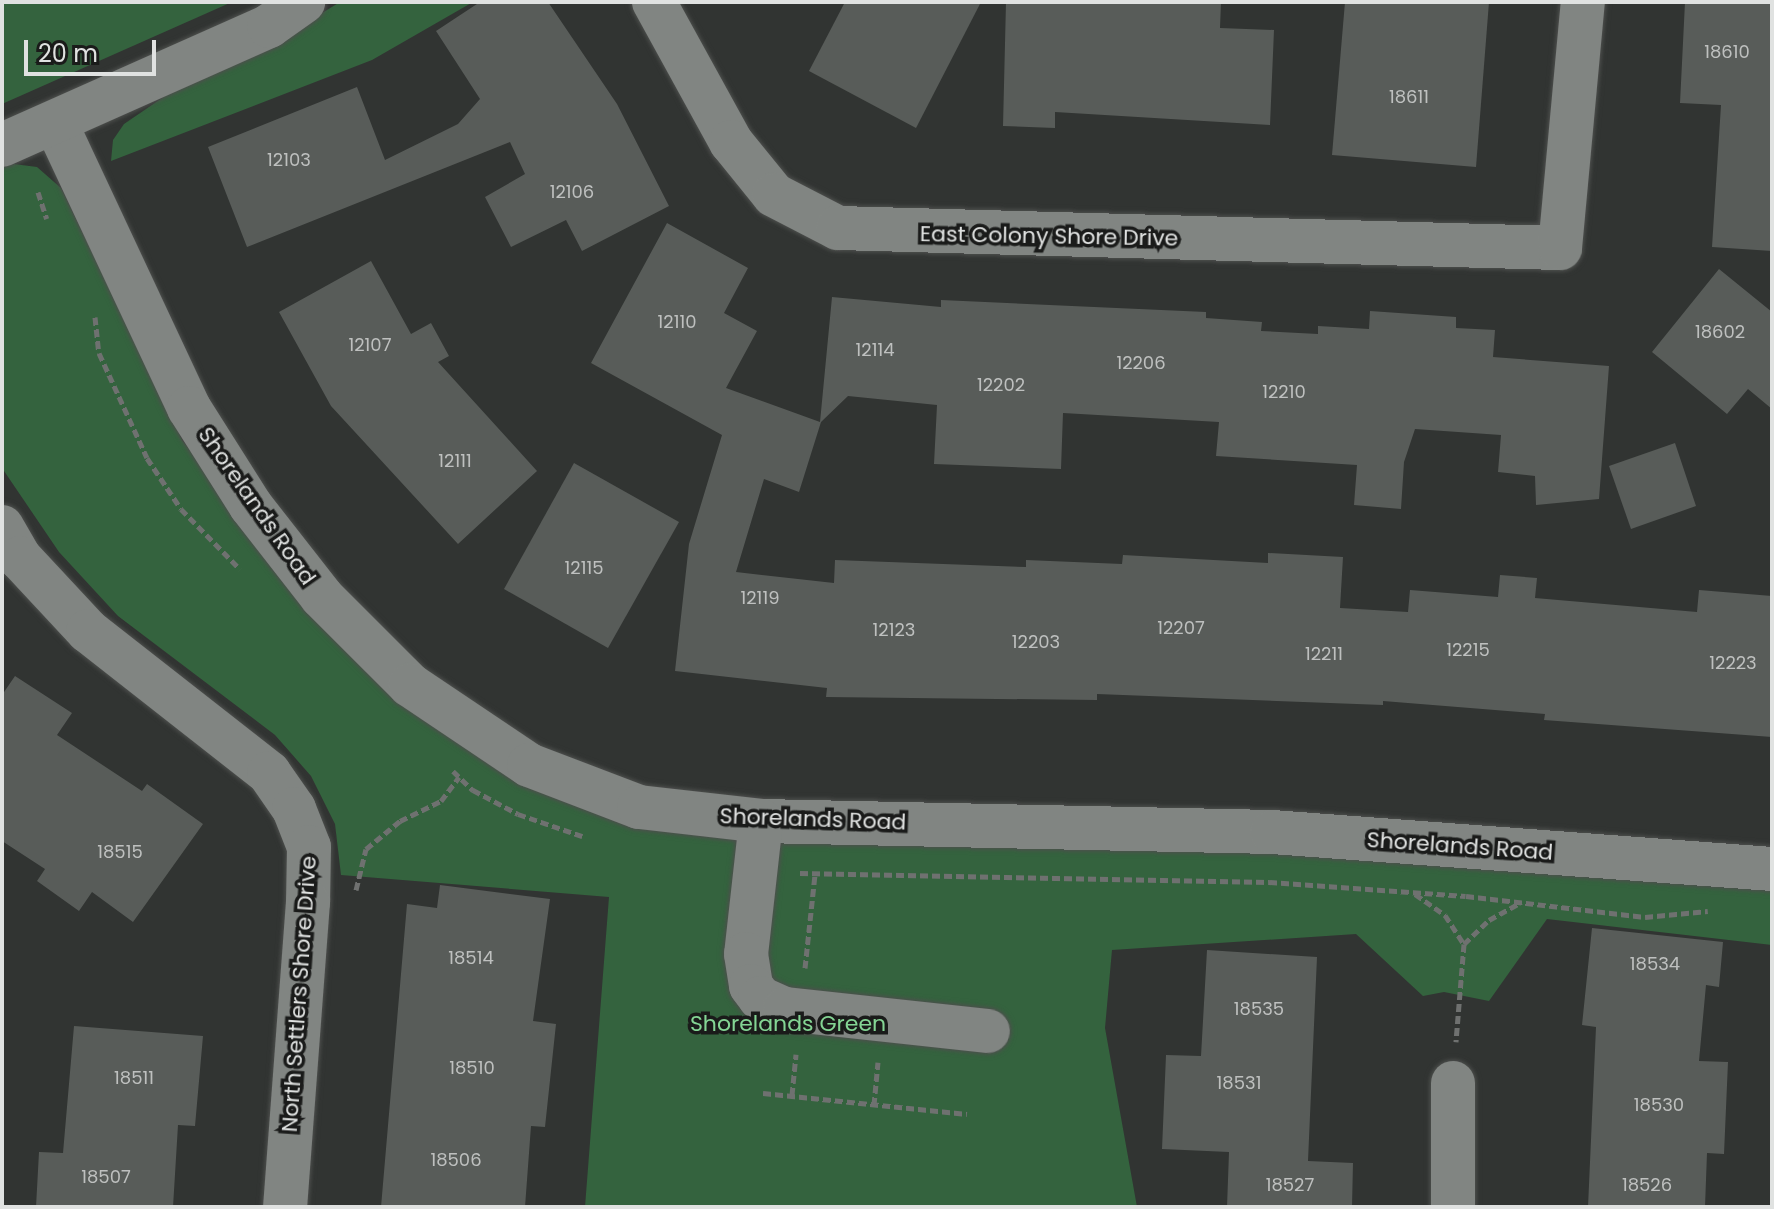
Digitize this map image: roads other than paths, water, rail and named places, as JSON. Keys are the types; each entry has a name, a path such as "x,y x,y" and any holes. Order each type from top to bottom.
{"street":[{"path":"2,145 56,124 269,26 303,2"},
{"name":"East Colony Shore Drive","path":"654,2 739,152 774,195 838,228 1560,248 1583,2"},
{"name":"Shorelands Road","path":"56,124 189,408 228,469 322,597 410,685 529,765 639,807 761,821 1257,831 1772,869"},
{"name":"North Settlers Shore Drive","path":"2,527 20,558 88,631 269,773 294,809 309,847 285,1207"},
{"path":"761,821 746,954 751,986 760,998 785,1009 988,1031"},
{"path":"1453,1083 1453,1207"}],"park label":[{"name":"Shorelands Green","path":"788,1024"}]}
